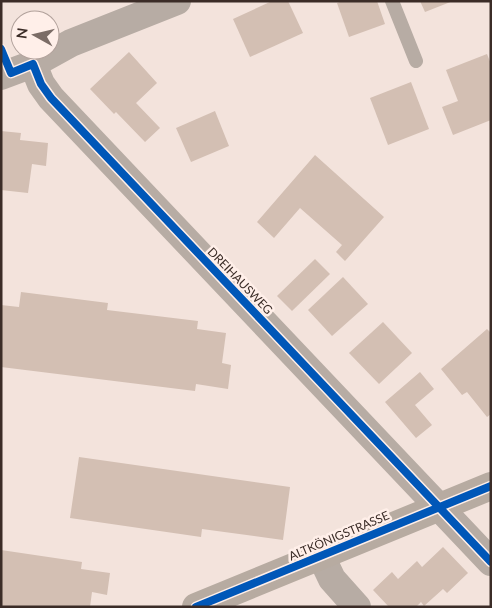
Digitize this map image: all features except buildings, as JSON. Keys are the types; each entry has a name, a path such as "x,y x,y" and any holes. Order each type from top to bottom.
{"street":[{"path":"1,76 33,64 72,43 177,1"},
{"name":"DREIHAUSWEG","path":"33,64 41,84 51,98 491,562"},
{"name":"ALTKÖNIGSTRASSE","path":"196,607 491,486"},
{"path":"321,556 332,579 357,607"}],"lane":[{"path":"392,1 416,61"}],"cycle path":[{"path":"1,49 11,73 33,64 41,84 51,98 491,562"},
{"path":"196,607 491,486"}]}
